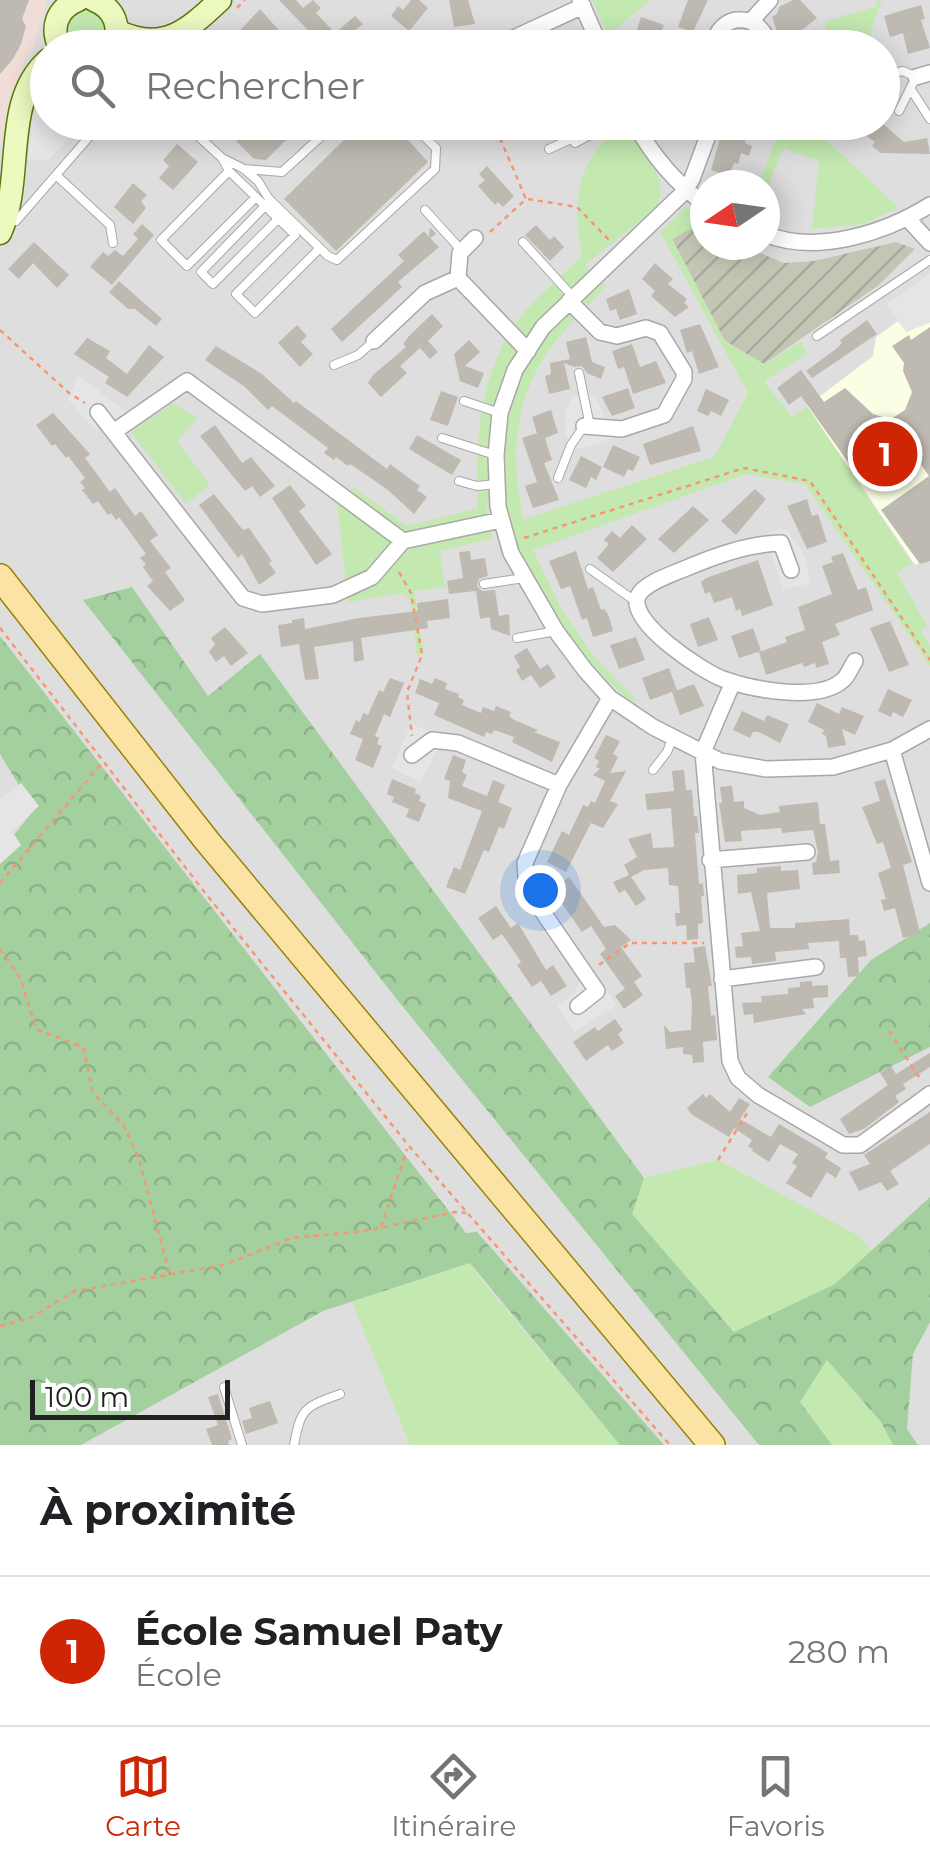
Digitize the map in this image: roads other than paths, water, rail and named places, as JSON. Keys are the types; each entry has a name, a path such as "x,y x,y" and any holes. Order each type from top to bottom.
{"main road":[{"path":"94,0 112,14 114,30"},
{"path":"185,30 220,0"},
{"path":"55,30 70,2"},
{"path":"8,227 15,132 30,87"},
{"path":"0,577 208,841 712,1445"}],"street":[{"path":"752,20 770,0"},
{"path":"535,30 581,3 593,30"},
{"path":"719,30 733,20 752,20 762,30"},
{"path":"646,140 666,171 690,194"},
{"path":"706,140 684,190 543,327 515,370 500,413 496,455 500,520 508,543 556,631 610,698 720,761 766,769 833,767 892,750 930,729"},
{"path":"780,240 826,240 868,234 930,205"},
{"path":"908,218 930,243"},
{"path":"458,278 462,250 475,238"},
{"path":"374,341 425,293 458,278"},
{"path":"458,278 528,351"},
{"path":"571,299 600,332 617,336 646,328 660,333 684,372 664,414 622,429 587,426"},
{"path":"115,430 187,380 403,540"},
{"path":"98,412 243,598 262,604 333,595 360,585 403,540 500,520"},
{"path":"791,570 781,543 754,544 679,571 645,589 637,602 649,626 669,646 719,678 733,682 768,690 820,690 844,680 855,661"},
{"path":"733,682 702,752 730,1061 738,1078 758,1096 843,1145 860,1145 930,1094"},
{"path":"578,1006 597,992 527,889 524,863 559,785 610,698"},
{"path":"412,756 432,740 458,744 559,785"},
{"path":"892,750 930,883"},
{"path":"710,860 808,852"},
{"path":"722,979 816,967"}],"lane":[{"path":"900,111 919,80"},
{"path":"919,80 930,119"},
{"path":"8,227 87,140"},
{"path":"202,140 222,158 244,169 269,200 337,260 435,169 436,148 428,140"},
{"path":"244,169 282,172 317,140"},
{"path":"549,148 569,140"},
{"path":"222,158 294,236 236,294 256,314 320,248"},
{"path":"229,170 161,240 187,266 256,197"},
{"path":"58,176 110,225 113,243"},
{"path":"265,206 201,272 213,284 278,219"},
{"path":"425,210 462,250"},
{"path":"523,242 571,299"},
{"path":"817,336 930,260"},
{"path":"334,365 358,356 374,341"},
{"path":"558,478 587,426 578,373"},
{"path":"464,401 500,413"},
{"path":"442,438 496,455"},
{"path":"459,481 478,486 496,484"},
{"path":"590,569 637,602"},
{"path":"484,584 524,578"},
{"path":"517,638 556,631"},
{"path":"653,770 673,737"},
{"path":"224,1387 242,1445"},
{"path":"294,1445 298,1421 305,1408 340,1394"}],"place":[{"name":"École Samuel Paty","path":"885,454"}]}
